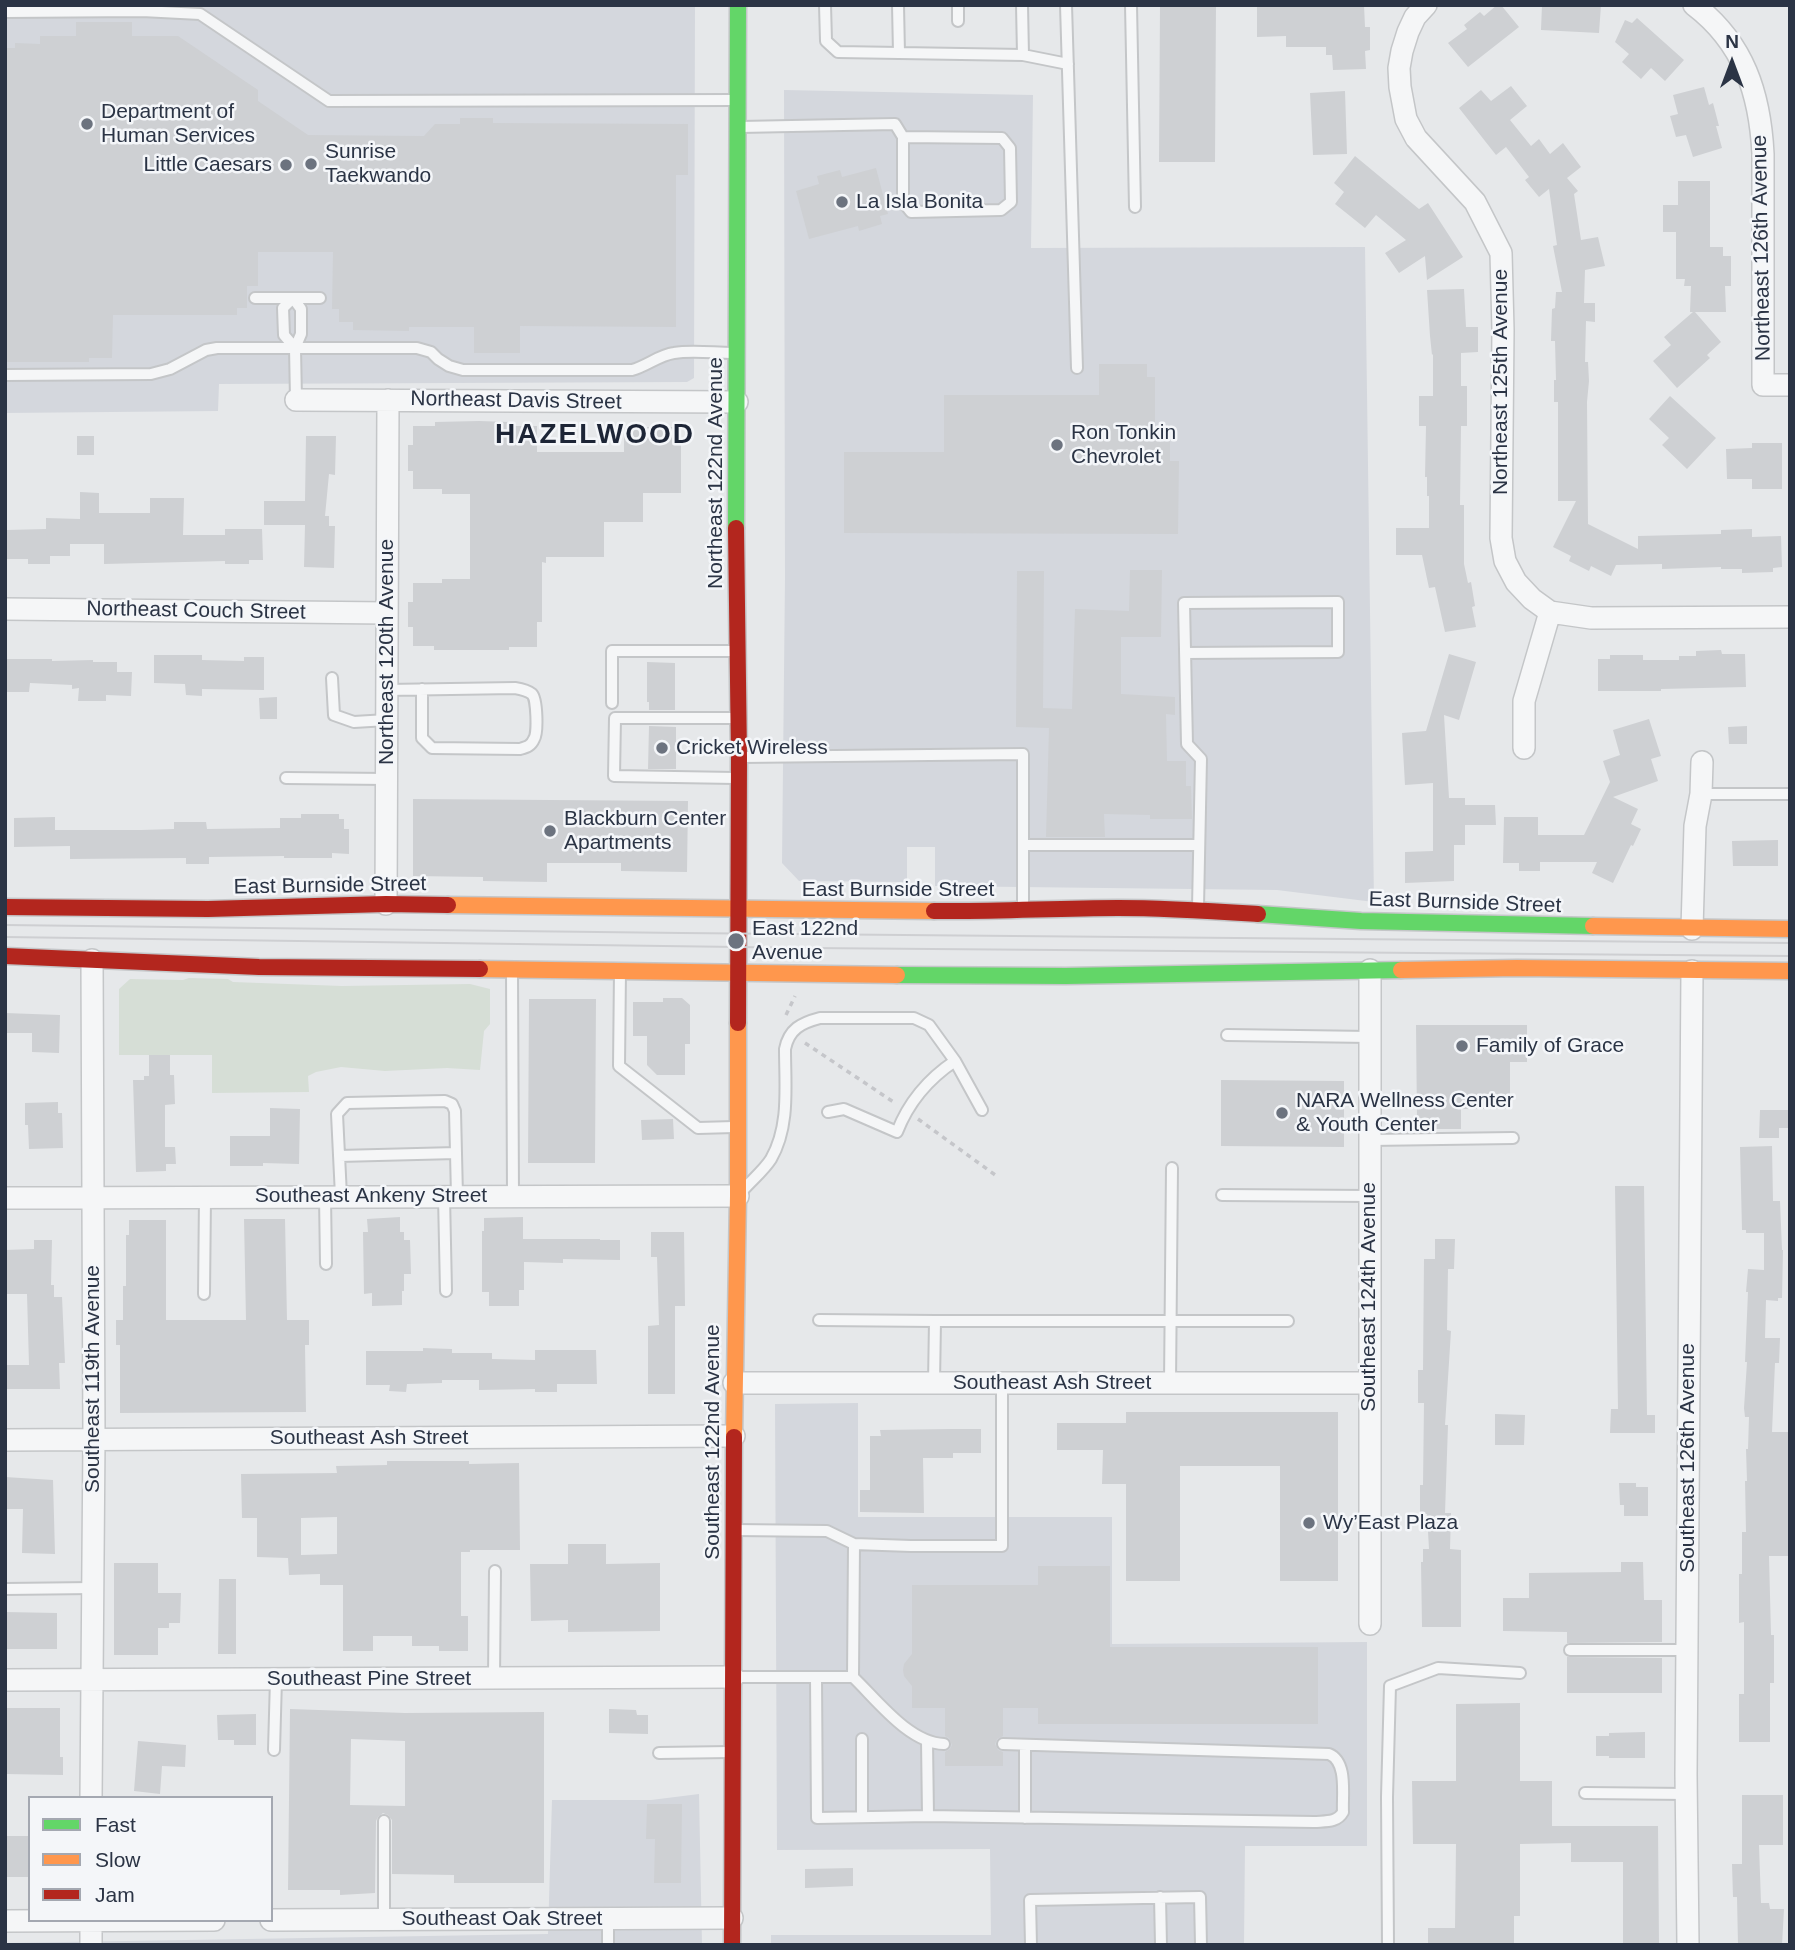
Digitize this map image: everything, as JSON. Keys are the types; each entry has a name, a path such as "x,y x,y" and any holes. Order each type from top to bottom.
{"street":[{"name":"Northeast 122nd Avenue","path":"738,5 738,940"},
{"name":"Northeast 125th Avenue","path":"1426,5 1415,17 1408,33 1399,68 1406,119 1416,138 1475,202 1501,253 1501,538 1505,561 1516,582 1532,599 1550,612"},
{"name":"Northeast 126th Avenue","path":"1694,5 1718,26 1732,44 1751,86 1762,131 1763,154 1763,386 1790,385"},
{"name":"Northeast Davis Street","path":"296,400 737,402"},
{"name":"Northeast 120th Avenue","path":"386,904 388,400"},
{"name":"Northeast Couch Street","path":"5,609 387,613"},
{"path":"1524,748 1524,701 1550,612 1591,618 1790,617"},
{"path":"1692,929 1695,827 1701,794 1702,762"},
{"name":"East Burnside Street","path":"5,907 208,909 386,904 976,912 1116,908 1198,910 1361,921 1790,929"},
{"name":"Southeast 122nd Avenue","path":"732,1945 738,940"},
{"path":"5,956 259,967 1066,976 1517,968 1790,971"},
{"name":"Southeast 119th Avenue","path":"91,1796 94,1439 92,960"},
{"name":"Southeast 124th Avenue","path":"1370,970 1370,1624"},
{"name":"Southeast 126th Avenue","path":"1688,1945 1688,1332 1692,971"},
{"name":"Southeast Ankeny Street","path":"5,1198 738,1196"},
{"name":"Southeast Ash Street","path":"734,1382 1369,1383"},
{"name":"Southeast Ash Street","path":"5,1440 734,1436"},
{"name":"Southeast Pine Street","path":"5,1680 733,1677"},
{"name":"Southeast Oak Street","path":"273,1920 732,1918"},
{"path":"5,1921 28,1921"},
{"path":"91,1922 91,1945"}],"lane":[{"path":"825,5 826,41 838,52 1023,55 1068,64"},
{"path":"898,5 899,53"},
{"path":"958,5 958,20"},
{"path":"1022,5 1023,55"},
{"path":"1066,5 1077,368"},
{"path":"1131,5 1135,207"},
{"path":"5,12 142,8 200,14 329,101 738,100"},
{"path":"737,128 895,124 904,137 903,202 911,212 1001,209 1011,202 1010,148 1002,138 904,137"},
{"path":"255,298 320,298"},
{"path":"293,298 283,308 284,335 295,348"},
{"path":"293,298 301,309 301,334 295,348 296,400"},
{"path":"5,375 151,374 170,369 206,350 217,348 417,348 431,352 449,366 463,370 632,370 675,352 737,354"},
{"path":"1185,653 1338,652 1338,602 1184,603 1185,653 1187,744 1201,759 1198,910"},
{"path":"612,703 612,651 737,651"},
{"path":"332,678 334,715 354,722 387,720"},
{"path":"387,690 422,689 515,688 524,689 535,699 536,735 533,742 520,749 432,748 422,738 422,689"},
{"path":"738,718 615,718 614,776 738,778"},
{"path":"739,758 1023,754 1023,911"},
{"path":"286,778 387,779"},
{"path":"1701,794 1790,794"},
{"path":"1024,845 1198,845"},
{"path":"512,969 513,1196"},
{"path":"620,971 619,1066 698,1128 738,1127"},
{"path":"738,1196 769,1162 779,1142 785,1116 787,1039 794,1028 807,1021 820,1018 914,1018 929,1025 955,1061 982,1111"},
{"path":"1227,1035 1370,1037"},
{"path":"828,1112 844,1109 897,1132 906,1111 926,1083 955,1061"},
{"path":"326,1264 339,1156 337,1114 347,1103 445,1101 452,1104 456,1111 456,1153 446,1291"},
{"path":"1370,1140 1513,1138"},
{"path":"339,1156 456,1153"},
{"path":"1170,1383 1172,1168"},
{"path":"1222,1195 1370,1196"},
{"path":"204,1294 205,1197"},
{"path":"819,1320 1288,1321"},
{"path":"934,1383 935,1321"},
{"path":"733,1530 827,1531 854,1544 1002,1546 1002,1383"},
{"path":"853,1677 854,1544"},
{"path":"494,1678 495,1571"},
{"path":"5,1589 93,1588"},
{"path":"1570,1650 1688,1650"},
{"path":"1388,1945 1387,1797 1390,1686 1438,1668 1520,1672"},
{"path":"733,1677 853,1677 907,1730 933,1743 944,1744"},
{"path":"816,1677 817,1818 929,1816 1314,1822 1332,1821 1343,1812 1342,1773 1339,1762 1329,1754 1003,1744"},
{"path":"274,1750 276,1679"},
{"path":"862,1739 862,1817"},
{"path":"928,1741 929,1816"},
{"path":"1025,1745 1026,1818"},
{"path":"659,1753 733,1752"},
{"path":"1585,1793 1687,1794"},
{"path":"384,1821 384,1920"},
{"path":"1031,1945 1030,1899 1160,1897 1200,1897 1201,1945"},
{"path":"1160,1897 1160,1945"},
{"path":"608,1918 608,1945"}],"path":[{"path":"797,992 780,1027 999,1177"}],"shaded area":[{"path":"5,5 695,5 694,378 687,382 219,384 218,411 5,413"},
{"path":"784,90 1033,95 1031,248 1365,247 1374,902 1277,890 935,886 935,847 907,847 907,882 799,881 782,863 785,578"},
{"path":"189,978 342,986 470,984 490,989 490,1024 484,1031 480,1070 447,1068 385,1071 341,1067 308,1076 309,1092 212,1093 212,1055 119,1055 119,989 130,979"},
{"path":"858,1403 858,1517 1112,1517 1112,1644 1367,1642 1367,1846 1245,1846 1244,1944 771,1945 771,1935 991,1935 990,1849 777,1850 775,1404"},
{"path":"699,1794 702,1945 5,1945 548,1934 552,1800 651,1800"}],"building":[{"path":"1160,5 1216,5 1215,162 1159,162"},
{"path":"1257,5 1364,5 1365,27 1370,27 1370,50 1365,51 1366,69 1333,70 1332,55 1326,55 1326,47 1286,47 1286,36 1257,37"},
{"path":"1497,5 1501,5 1519,27 1468,67 1448,43 1467,29 1464,25 1480,12 1484,16"},
{"path":"1542,5 1601,5 1599,33 1541,30"},
{"path":"1637,18 1684,60 1665,81 1651,68 1641,79 1622,62 1629,54 1615,42 1625,20 1632,23"},
{"path":"76,22 132,22 132,36 178,36 258,90 258,101 308,135 424,136 435,124 460,124 460,118 493,118 493,123 688,124 688,175 676,175 676,327 520,326 520,353 474,353 474,327 409,327 409,331 353,330 353,322 339,322 339,309 332,309 333,252 258,252 258,286 247,286 247,308 237,308 237,315 113,315 112,358 89,358 89,362 5,362 5,48 15,48 15,43 40,44 40,36 76,36"},
{"path":"1511,86 1527,106 1510,120 1531,146 1539,139 1550,154 1563,143 1581,167 1567,178 1578,191 1574,194 1581,240 1598,237 1605,266 1585,270 1584,303 1595,303 1595,322 1586,321 1585,362 1588,362 1589,381 1588,524 1638,549 1638,536 1721,534 1721,530 1752,529 1752,537 1781,536 1782,567 1773,568 1773,572 1742,573 1742,569 1721,567 1662,569 1662,564 1616,565 1611,576 1591,566 1589,571 1569,561 1571,556 1553,547 1576,501 1558,501 1558,402 1554,402 1555,341 1551,341 1552,309 1555,308 1556,292 1562,292 1553,246 1557,245 1549,189 1539,197 1525,180 1529,177 1506,147 1496,155 1459,108 1481,90 1491,101"},
{"path":"1704,87 1709,105 1713,103 1722,148 1693,157 1686,135 1676,137 1670,116 1678,114 1673,95"},
{"path":"1345,91 1347,154 1313,155 1310,93"},
{"path":"1355,156 1419,209 1428,203 1463,257 1427,280 1425,256 1399,273 1385,253 1406,240 1376,215 1365,228 1335,204 1344,192 1334,183"},
{"name":"La Isla Bonita","path":"876,168 888,214 880,216 882,224 859,231 858,226 809,239 796,191 819,184 817,176 840,170 842,177"},
{"path":"1678,181 1710,181 1710,247 1723,247 1723,256 1731,256 1731,286 1725,286 1726,312 1695,312 1721,342 1707,355 1710,358 1677,388 1653,361 1671,345 1664,337 1693,312 1690,312 1691,286 1684,286 1685,279 1676,279 1676,232 1663,232 1663,205 1678,205"},
{"path":"1464,289 1466,327 1478,327 1478,352 1461,353 1461,386 1467,386 1467,426 1461,426 1460,505 1464,505 1464,564 1468,583 1471,582 1476,627 1445,632 1435,587 1429,588 1422,555 1396,555 1396,528 1429,528 1429,496 1425,477 1426,426 1419,426 1419,396 1433,396 1433,354 1427,290"},
{"name":"Ron Tonkin Chevrolet","path":"1099,364 1147,364 1147,377 1155,377 1155,439 1170,439 1170,461 1179,461 1178,534 844,533 844,452 944,452 944,395 1099,395"},
{"path":"1670,396 1716,438 1687,469 1662,445 1669,438 1649,419"},
{"path":"435,422 509,422 509,426 537,426 537,452 624,452 624,427 681,427 681,493 643,493 643,522 604,522 604,557 546,557 546,563 542,562 542,622 537,622 537,647 509,647 509,650 434,650 434,646 413,646 413,627 408,627 408,602 413,602 413,583 470,579 470,494 442,494 442,489 413,489 413,471 408,471 408,445 413,445 413,426 435,426"},
{"path":"77,436 94,436 94,455 77,455"},
{"path":"306,436 336,436 335,475 329,474 325,516 329,516 329,526 335,526 334,568 304,567 305,525 264,525 264,501 305,501"},
{"path":"1752,443 1782,443 1782,489 1752,489 1752,479 1727,479 1726,449 1752,448"},
{"path":"80,492 99,493 99,513 150,513 150,498 184,498 183,535 225,535 225,529 262,529 263,560 249,560 249,564 225,564 225,561 104,564 104,544 70,544 70,556 50,556 50,564 28,564 28,559 7,559 7,530 46,529 46,518 80,519"},
{"path":"1130,570 1162,570 1161,637 1121,637 1121,694 1175,697 1175,715 1166,714 1167,761 1186,761 1186,786 1191,786 1192,819 1150,819 1150,815 1104,814 1105,837 1046,837 1049,728 1016,727 1017,571 1044,571 1043,708 1072,709 1075,609 1129,611"},
{"path":"1721,650 1722,654 1745,654 1746,687 1598,691 1598,659 1610,659 1610,655 1643,655 1643,660 1679,660 1679,656 1696,656 1696,651"},
{"path":"1449,654 1476,662 1459,720 1444,715 1449,798 1465,798 1465,805 1495,805 1496,825 1465,825 1465,845 1454,845 1454,881 1405,883 1405,852 1433,851 1433,783 1405,785 1402,733 1426,731"},
{"path":"154,655 202,655 202,660 244,661 244,657 264,657 264,690 202,689 202,696 186,695 185,684 154,683"},
{"path":"6,659 117,662 117,672 132,672 131,696 106,695 106,701 78,701 79,688 72,689 72,685 30,683 29,692 6,692"},
{"path":"647,662 675,663 675,710 649,710"},
{"path":"277,697 277,719 260,719 259,698"},
{"path":"1649,719 1661,756 1651,759 1658,781 1613,797 1638,809 1631,824 1641,829 1613,883 1592,873 1597,862 1540,862 1540,871 1519,871 1519,863 1503,863 1504,817 1538,817 1538,835 1584,835 1610,782 1603,761 1620,755 1613,730"},
{"name":"Cricket Wireless","path":"649,726 676,727 676,769 648,769"},
{"path":"1747,726 1747,744 1729,744 1728,727"},
{"name":"Blackburn Center Apartments","path":"413,799 688,801 687,872 621,871 621,863 547,863 547,882 483,881 483,877 413,876"},
{"path":"301,814 339,814 339,819 344,819 344,829 349,829 349,854 332,853 332,858 209,857 209,864 186,864 186,858 70,859 70,846 14,847 14,818 55,817 55,830 141,830 174,829 174,822 206,822 207,829 280,828 280,818 301,818"},
{"path":"1778,840 1778,866 1733,866 1732,841"},
{"path":"663,998 682,998 690,1005 690,1044 685,1044 685,1075 657,1075 647,1065 647,1036 633,1036 633,1002 663,1002"},
{"path":"529,999 596,999 595,1163 528,1163"},
{"path":"5,1013 60,1015 59,1053 32,1052 32,1033 5,1033"},
{"path":"1416,1025 1527,1025 1527,1062 1510,1062 1510,1109 1461,1109 1461,1129 1432,1129 1432,1120 1417,1120"},
{"path":"149,1055 170,1055 175,1104 165,1105 165,1147 175,1147 176,1164 166,1164 166,1171 136,1172 133,1080 144,1080 144,1076 149,1076"},
{"name":"NARA Wellness Center & Youth Center","path":"1221,1080 1344,1081 1344,1147 1221,1146"},
{"path":"58,1102 58,1113 62,1113 63,1148 29,1149 25,1103"},
{"path":"270,1108 300,1109 299,1164 230,1166 230,1136 270,1136"},
{"path":"1760,1110 1790,1110 1790,1128 1779,1128 1779,1138 1759,1138"},
{"path":"673,1119 674,1139 642,1140 641,1120"},
{"path":"1772,1146 1773,1201 1780,1201 1782,1298 1778,1298 1778,1301 1766,1300 1765,1338 1780,1338 1779,1363 1775,1363 1772,1432 1790,1432 1790,1556 1769,1556 1771,1635 1774,1635 1774,1683 1770,1683 1770,1742 1739,1742 1739,1694 1744,1694 1744,1622 1739,1623 1739,1574 1742,1574 1742,1532 1746,1532 1745,1481 1749,1417 1745,1417 1744,1408 1747,1362 1746,1292 1748,1269 1764,1270 1764,1233 1746,1233 1746,1230 1742,1230 1740,1147"},
{"path":"1615,1186 1644,1186 1647,1415 1655,1415 1655,1433 1610,1433 1611,1409 1618,1409"},
{"path":"400,1217 400,1232 404,1232 404,1240 410,1240 411,1274 404,1274 402,1305 372,1306 372,1293 364,1294 363,1232 368,1232 367,1219"},
{"path":"523,1217 523,1239 620,1240 620,1260 563,1259 563,1263 524,1262 524,1290 519,1290 519,1306 489,1306 489,1292 482,1292 484,1218"},
{"path":"244,1219 285,1219 287,1320 309,1320 309,1345 305,1345 306,1412 120,1413 120,1345 116,1345 116,1320 123,1320 129,1220 166,1220 166,1320 246,1320"},
{"path":"651,1232 684,1232 685,1306 675,1306 675,1394 648,1394 648,1326 659,1325 657,1257 651,1257"},
{"path":"1435,1239 1455,1239 1454,1269 1448,1269 1447,1330 1451,1331 1445,1425 1448,1425 1445,1513 1451,1513 1450,1549 1461,1550 1461,1627 1422,1627 1421,1562 1423,1549 1429,1549 1427,1514 1420,1514 1424,1403 1418,1403 1418,1370 1423,1370 1424,1259 1435,1259"},
{"path":"34,1240 52,1240 51,1285 54,1285 54,1297 62,1297 65,1363 59,1363 60,1389 5,1389 5,1365 29,1365 27,1294 5,1294 5,1250 34,1249"},
{"path":"423,1348 452,1349 452,1353 492,1353 492,1359 535,1360 535,1350 596,1350 597,1384 557,1384 557,1392 535,1392 535,1389 479,1390 479,1380 407,1384 406,1392 389,1391 390,1385 366,1385 366,1351 423,1351"},
{"name":"Wy’East Plaza","path":"1126,1412 1338,1412 1338,1581 1280,1581 1280,1466 1180,1466 1180,1581 1126,1581 1126,1484 1102,1484 1103,1450 1057,1450 1057,1423 1126,1423"},
{"path":"1495,1414 1525,1415 1524,1445 1495,1445"},
{"path":"981,1429 981,1453 953,1453 953,1458 923,1458 924,1513 860,1512 860,1490 870,1490 870,1436 881,1436 880,1430"},
{"path":"387,1461 519,1463 520,1550 461,1552 461,1616 468,1616 468,1651 439,1651 439,1646 412,1646 412,1636 373,1636 373,1651 343,1651 343,1585 320,1585 320,1574 289,1575 288,1558 257,1557 257,1518 242,1518 241,1474 337,1473 336,1466 387,1465","holes":["337,1517 337,1554 301,1555 301,1518"]},
{"path":"5,1477 53,1480 55,1554 22,1553 23,1509 5,1509"},
{"path":"1619,1483 1636,1483 1636,1487 1648,1487 1648,1516 1624,1516 1624,1505 1620,1505"},
{"path":"568,1544 606,1544 606,1564 660,1563 660,1631 568,1632 568,1620 531,1621 530,1564 568,1564"},
{"path":"1621,1562 1643,1562 1644,1600 1662,1600 1662,1642 1567,1643 1567,1632 1503,1631 1503,1598 1529,1598 1529,1573 1621,1572"},
{"path":"114,1563 158,1563 158,1593 181,1593 180,1623 169,1623 169,1628 158,1628 158,1655 114,1655"},
{"path":"1038,1566 1110,1566 1110,1647 1318,1647 1318,1724 1038,1724 1038,1708 1003,1708 1003,1736 997,1739 995,1744 998,1750 1003,1752 1003,1766 945,1766 945,1752 952,1745 945,1736 945,1708 912,1708 912,1686 904,1676 904,1664 912,1654 912,1585 1038,1585"},
{"path":"219,1579 236,1579 236,1654 218,1654"},
{"path":"5,1612 57,1613 57,1649 5,1649"},
{"path":"1567,1657 1662,1658 1662,1693 1567,1693"},
{"path":"1520,1703 1520,1781 1552,1781 1552,1826 1658,1826 1659,1945 1623,1945 1623,1862 1571,1862 1571,1843 1520,1844 1520,1916 1514,1916 1514,1945 1428,1945 1428,1928 1455,1928 1456,1844 1413,1844 1412,1781 1456,1781 1456,1704"},
{"path":"5,1708 60,1708 60,1757 63,1757 63,1775 5,1774"},
{"path":"290,1709 405,1713 544,1712 544,1883 454,1883 454,1875 392,1874 392,1820 383,1813 376,1821 375,1893 340,1895 340,1890 288,1890","holes":["351,1739 405,1741 405,1806 350,1805"]},
{"path":"609,1709 636,1710 637,1715 648,1715 648,1734 609,1733"},
{"path":"256,1714 256,1745 234,1745 234,1740 218,1740 217,1715"},
{"path":"1645,1732 1645,1758 1596,1756 1596,1736"},
{"path":"138,1741 186,1745 185,1767 162,1766 160,1794 134,1791"},
{"path":"1742,1795 1783,1795 1783,1845 1759,1845 1761,1903 1769,1903 1770,1909 1784,1909 1782,1945 1738,1945 1737,1897 1733,1897 1732,1864 1742,1864"},
{"path":"647,1804 682,1804 681,1883 654,1883 655,1839 646,1839"},
{"path":"5,1836 28,1836 28,1877 5,1877"},
{"path":"853,1868 853,1886 805,1888 805,1869"}],"tram line":[{"path":"5,925 1790,943"},
{"path":"5,937 810,948 1790,956"}],"traffic: fast":[{"path":"736,528 738,5"},
{"path":"1258,914 1361,921 1593,926"},
{"path":"897,975 1066,976 1401,970"}],"traffic: slow":[{"path":"448,905 934,911"},
{"path":"1593,926 1790,929"},
{"path":"1401,970 1517,968 1790,971"},
{"path":"480,969 897,975"},
{"path":"734,1437 738,1023"}],"traffic: jam":[{"path":"736,528 738,1023"},
{"path":"5,907 208,909 448,905"},
{"path":"934,911 1136,908 1258,914"},
{"path":"5,956 259,967 480,969"},
{"path":"732,1945 734,1437"}],"place":[{"name":"Department of Human Services","path":"87,124"},
{"name":"Sunrise Taekwando","path":"311,164"},
{"name":"Little Caesars","path":"286,165"},
{"name":"La Isla Bonita","path":"842,202"},
{"name":"Ron Tonkin Chevrolet","path":"1057,445"},
{"name":"Cricket Wireless","path":"662,748"},
{"name":"Blackburn Center Apartments","path":"550,831"},
{"name":"East 122nd Avenue","path":"736,941"},
{"name":"Family of Grace","path":"1462,1046"},
{"name":"NARA Wellness Center & Youth Center","path":"1282,1113"},
{"name":"Wy’East Plaza","path":"1309,1523"}],"district":[{"name":"HAZELWOOD","path":"595,435"}]}
